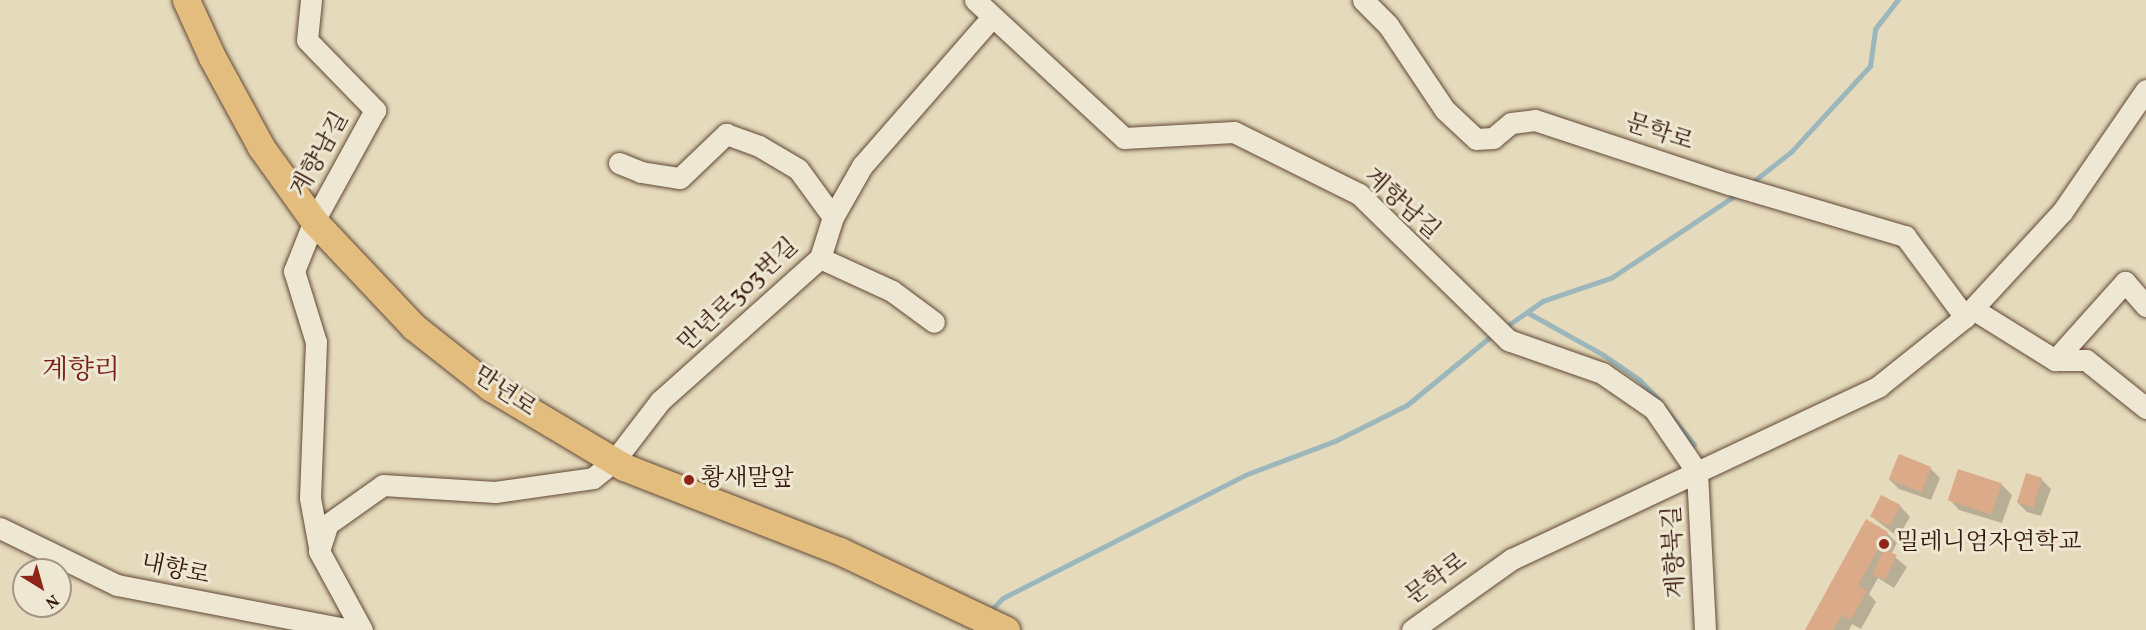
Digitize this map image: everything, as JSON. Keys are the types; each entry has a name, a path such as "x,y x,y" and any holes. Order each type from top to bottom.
{"main road":[{"name":"만년로","path":"186,0 212,57 261,147 314,221 414,327 490,387 614,461 840,551 968,609 1006,630"}],"street":[{"name":"계향남길","path":"311,0 307,40 375,110 314,221"},
{"name":"문학로","path":"1363,0 1388,25 1445,110 1476,139 1492,138 1510,123 1535,120 1729,184 1905,236 1969,313"},
{"name":"계향남길","path":"984,6 1124,138 1234,132 1359,195 1508,340 1602,373 1654,409 1697,472"},
{"name":"만년로303번길","path":"320,551 328,524 383,485 495,492 593,478 614,461 660,402 820,258 833,217 862,166 984,6"},
{"name":"문학로","path":"1412,630 1512,559 1879,386 1969,313 2062,212 2146,90"},
{"path":"619,163 641,172 680,177 726,134 759,146 798,169 833,217"},
{"path":"314,221 294,271 316,342 310,498 320,551 362,630"},
{"path":"820,258 892,291 934,322"},
{"path":"2055,360 2125,282 2146,306"},
{"path":"1969,313 2055,360 2086,360 2146,408"},
{"name":"계향북길","path":"1697,472 1705,630"},
{"name":"내향로","path":"0,528 117,585 351,630"}],"building":[{"path":"1899,454 1931,467 1921,492 1889,479"},
{"path":"1958,469 2002,483 1992,515 1948,500"},
{"path":"2026,473 2042,478 2033,508 2017,503"},
{"path":"1881,495 1901,505 1890,526 1870,516"},
{"path":"1866,519 1888,532 1858,585 1867,591 1851,620 1842,615 1833,630 1805,630"},
{"path":"1884,549 1897,555 1885,580 1872,574"}],"waterway":[{"path":"1750,184 1791,152 1870,66 1875,29 1898,0"},
{"path":"1504,328 1543,301 1611,278 1739,193"},
{"path":"1527,312 1604,355 1640,380 1659,400"},
{"path":"990,611 1003,598 1245,475 1335,441 1407,405 1489,338"},
{"path":"1664,407 1694,444"}],"place":[{"name":"황새말앞","path":"689,480"},
{"name":"밀레니엄자연학교","path":"1884,544"}],"district":[{"name":"계향리","path":"81,372"}]}
